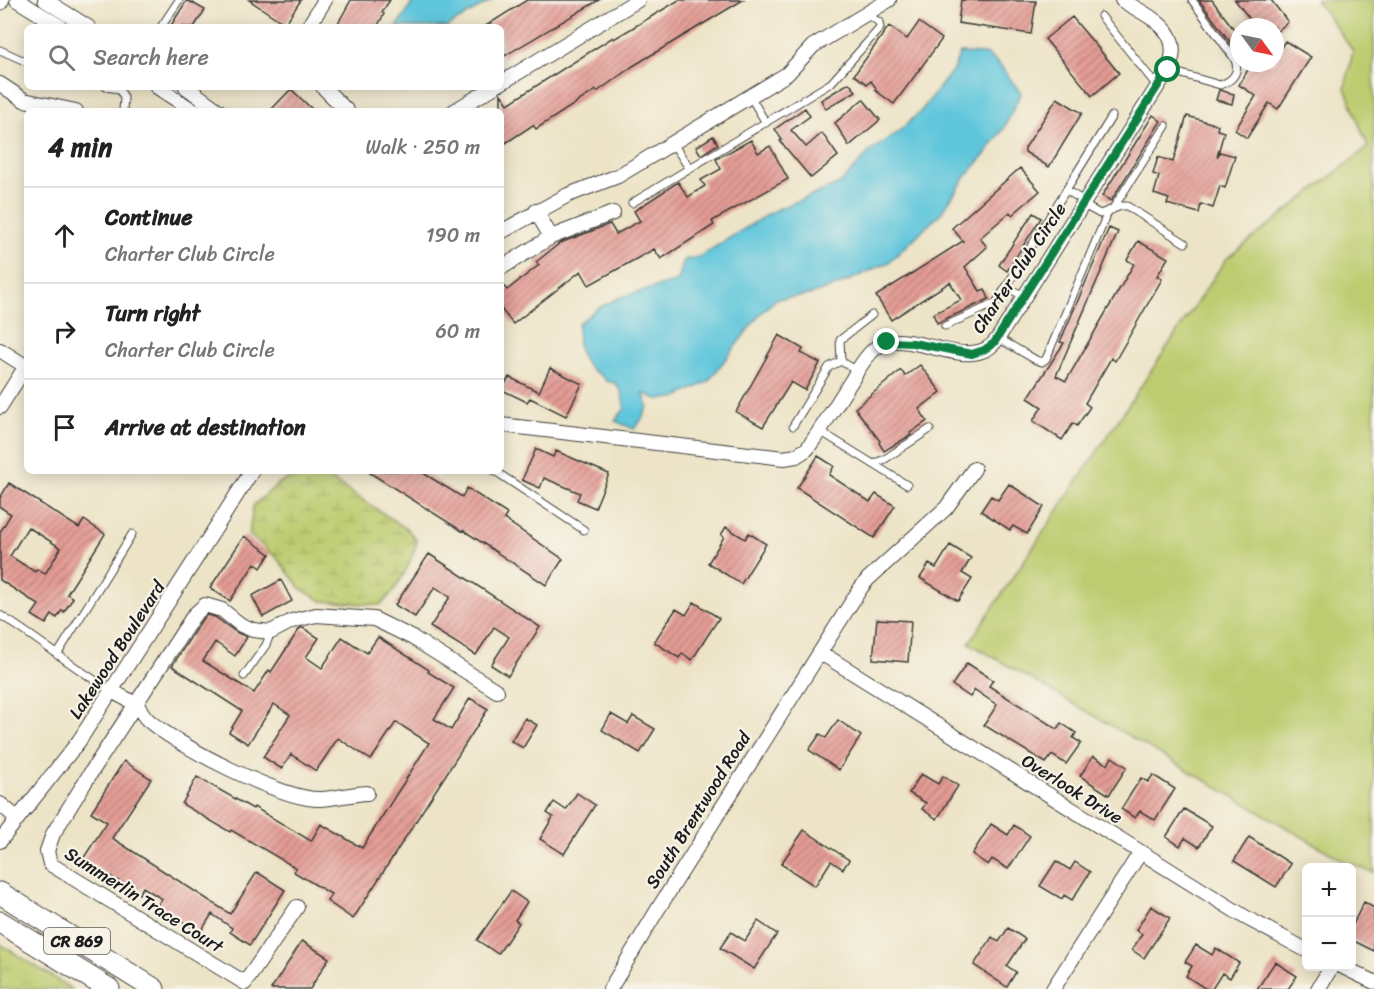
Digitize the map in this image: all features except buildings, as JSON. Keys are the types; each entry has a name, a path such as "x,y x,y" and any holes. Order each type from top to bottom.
{"main road":[{"name":"CR 869","path":"0,893 154,989"},
{"name":"CR 869","path":"0,922 109,989"}],"street":[{"path":"17,0 56,24"},
{"path":"45,0 83,24"},
{"path":"310,24 325,0"},
{"path":"504,80 638,0"},
{"path":"504,230 574,193 618,176 787,74 813,46 889,0"},
{"name":"Charter Club Circle","path":"504,425 784,458 796,456 807,449 857,371 876,347 887,342 913,343 972,354 984,350 998,338 1168,70 1173,57 1174,45 1169,33 1122,0"},
{"path":"0,84 24,100 62,108"},
{"path":"161,90 182,108 189,90"},
{"path":"190,90 215,108"},
{"path":"326,90 344,108"},
{"path":"459,108 489,90"},
{"path":"536,212 551,237"},
{"path":"504,266 551,237 613,213"},
{"path":"0,350 24,365"},
{"path":"0,407 24,371"},
{"name":"South Brentwood Road","path":"610,989 746,768 860,589 946,508 974,468"},
{"name":"Lakewood Boulevard","path":"0,841 79,741 250,474"},
{"path":"136,705 194,615 205,605 222,610 241,625 253,630 271,632 292,621 316,615 374,619 413,638 497,691"},
{"name":"Overlook Drive","path":"820,653 1140,853 1245,917 1302,948"},
{"path":"112,691 136,705 147,720 191,748 220,764 290,794 320,799 367,793"},
{"name":"Summerlin Trace Court","path":"136,705 53,834 47,851 50,864 245,983 297,907"},
{"path":"0,804 17,818"},
{"path":"1053,989 1140,853"},
{"path":"1318,989 1329,971"},
{"path":"1351,971 1374,982"}],"lane":[{"path":"163,24 178,0"},
{"path":"1168,70 1220,85 1227,83 1237,72 1234,58 1192,0"},
{"path":"632,203 841,75 881,26 879,21 866,14"},
{"path":"1101,16 1158,86"},
{"path":"0,50 24,61"},
{"path":"120,90 124,97 123,108"},
{"path":"750,96 766,123"},
{"path":"945,326 996,303 1112,116"},
{"path":"998,338 1036,360 1042,362 1046,359 1110,211 1166,126"},
{"path":"672,142 689,168"},
{"path":"1066,190 1097,213 1127,206 1185,243"},
{"path":"1006,287 1024,296"},
{"path":"841,362 840,340 872,315"},
{"path":"841,362 857,371"},
{"path":"793,426 829,367 841,362"},
{"path":"873,464 885,459 930,429"},
{"path":"820,431 906,484"},
{"path":"500,474 584,530"},
{"path":"57,655 132,534"},
{"path":"0,615 29,633 83,674 112,691"},
{"path":"244,676 266,645 271,632"}],"green space":[{"path":"1316,0 1374,0 1374,873 1356,866 1356,863 1344,861 969,643 1226,259 1368,147 1345,88 1353,51"},
{"path":"299,474 326,476 407,529 417,541 403,576 387,599 380,605 322,601 301,589 276,557 249,535 253,506 279,483"},
{"path":"0,944 72,989 0,989"}],"water":[{"path":"414,0 492,0 452,24 399,24"},
{"path":"960,53 986,54 999,64 1021,93 1004,128 941,213 889,262 839,285 809,295 776,299 760,314 708,382 675,398 657,399 643,393 648,406 634,429 615,421 625,408 621,391 615,383 606,381 586,364 580,354 578,324 598,308 621,297 678,281 684,260 699,257 773,211 840,184 868,153 897,133 921,111 953,70"}],"route":[{"path":"887,342 913,343 972,354 994,343 1168,70"}]}
